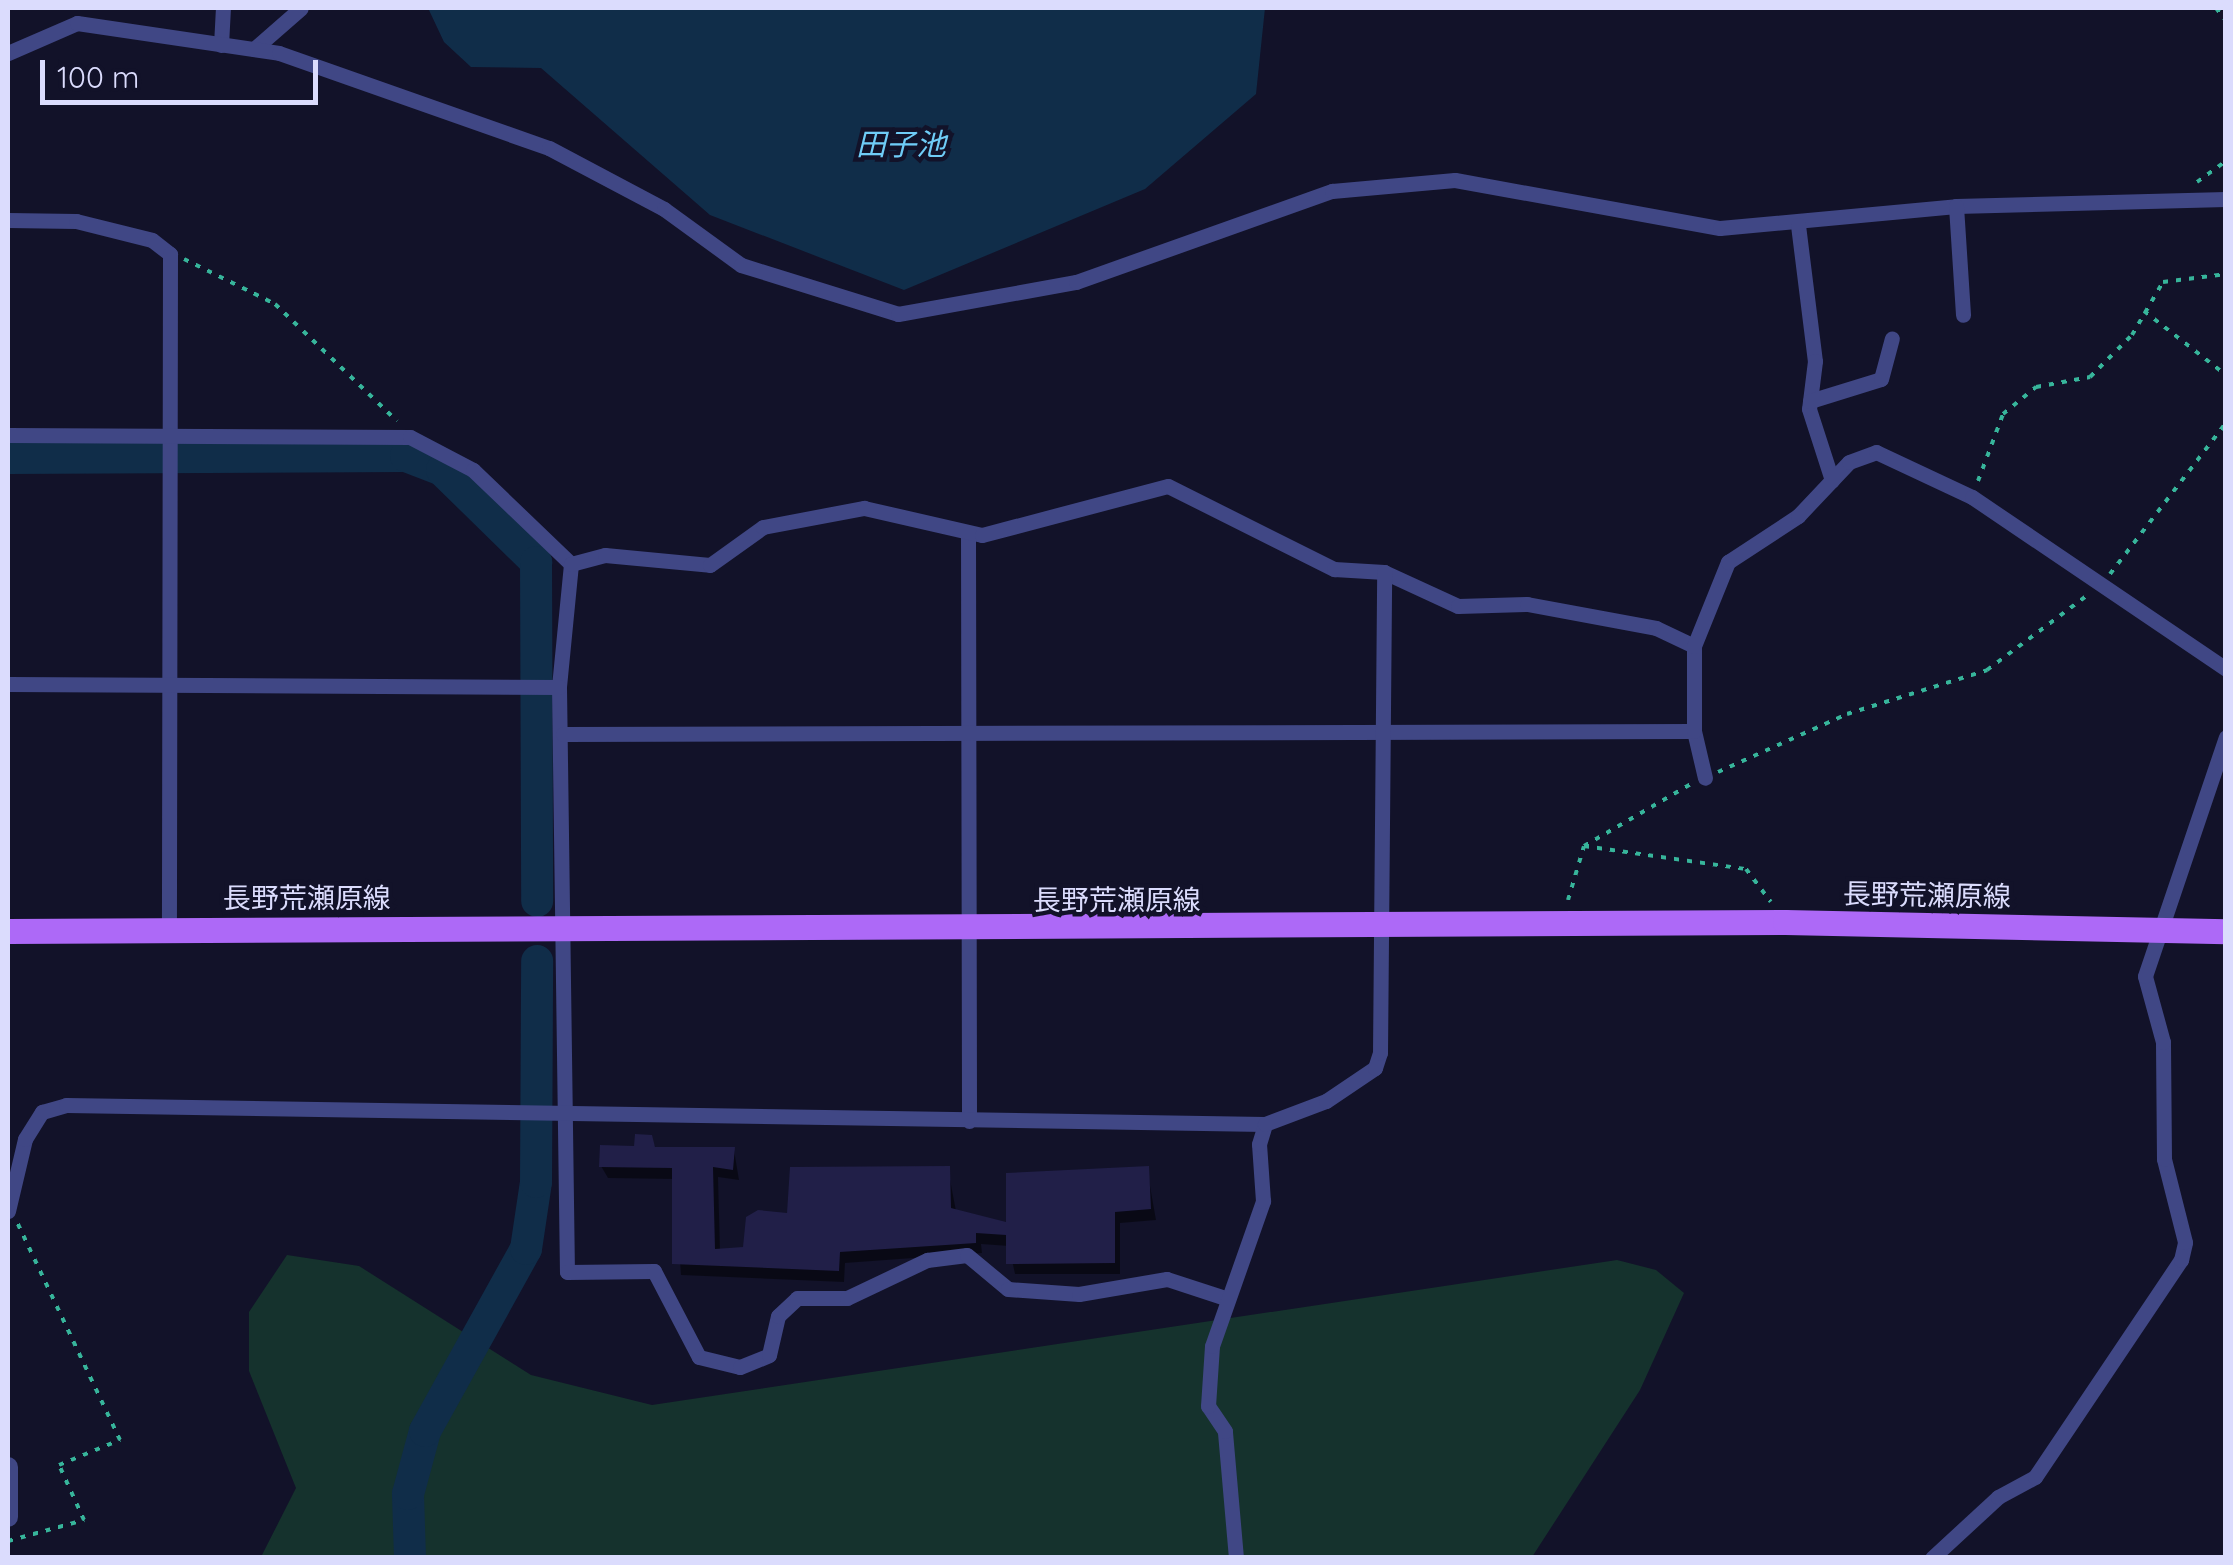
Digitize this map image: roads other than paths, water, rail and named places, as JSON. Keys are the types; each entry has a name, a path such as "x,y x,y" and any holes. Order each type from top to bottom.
{"main road":[{"name":"長野荒瀬原線","path":"8,931 169,927 1382,930 1785,922 2226,931"}],"street":[{"path":"112,26 114,8"},
{"path":"221,45 223,8"},
{"path":"254,49 301,8"},
{"path":"8,53 77,23 254,49 549,148 664,209 741,265 898,314 1076,282 1332,191 1454,180 1720,228 1798,225 1956,206 2182,196 2226,199"},
{"path":"1956,206 1963,314"},
{"path":"8,220 76,221 166,251 169,927"},
{"path":"1798,225 1816,361 1810,401 1832,480"},
{"path":"1810,401 1881,380 1892,338"},
{"path":"8,434 169,441 410,437 473,470 571,564"},
{"path":"1704,778 1694,731 1694,646 1728,562 1798,516 1832,480 1876,452 1972,498 2226,669"},
{"path":"571,564 604,555 710,565 763,527 864,508 968,534 1168,486 1334,569 1384,572 1458,606 1527,604 1656,628 1694,646"},
{"path":"968,534 972,930 969,1120"},
{"path":"571,564 554,687 562,734 558,1118 567,1272 654,1271 699,1358 740,1367 768,1355 778,1316 797,1298 847,1298 927,1260 967,1255 1008,1289 1079,1294 1167,1279 1228,1300"},
{"path":"9,1210 25,1139 42,1112 66,1105 520,1118 1265,1124 1375,1068 1382,930 1384,572"},
{"path":"8,684 554,687"},
{"path":"562,734 1384,727 1694,731"},
{"path":"1932,1558 1998,1496 2036,1476 2181,1260 2186,1242 2164,1159 2163,1042 2146,976 2165,930 2226,737"},
{"path":"1236,1558 1225,1431 1208,1406 1212,1346 1264,1201 1265,1124"},
{"path":"8,1467 8,1517"}],"water":[{"name":"田子池","path":"428,8 1265,8 1256,94 1145,189 904,290 710,215 541,68 471,67 444,42"}],"waterway":[{"path":"8,458 406,456 442,470 536,562 537,901"},
{"path":"410,1558 408,1494 425,1431 526,1249 536,1182 537,961"}]}
